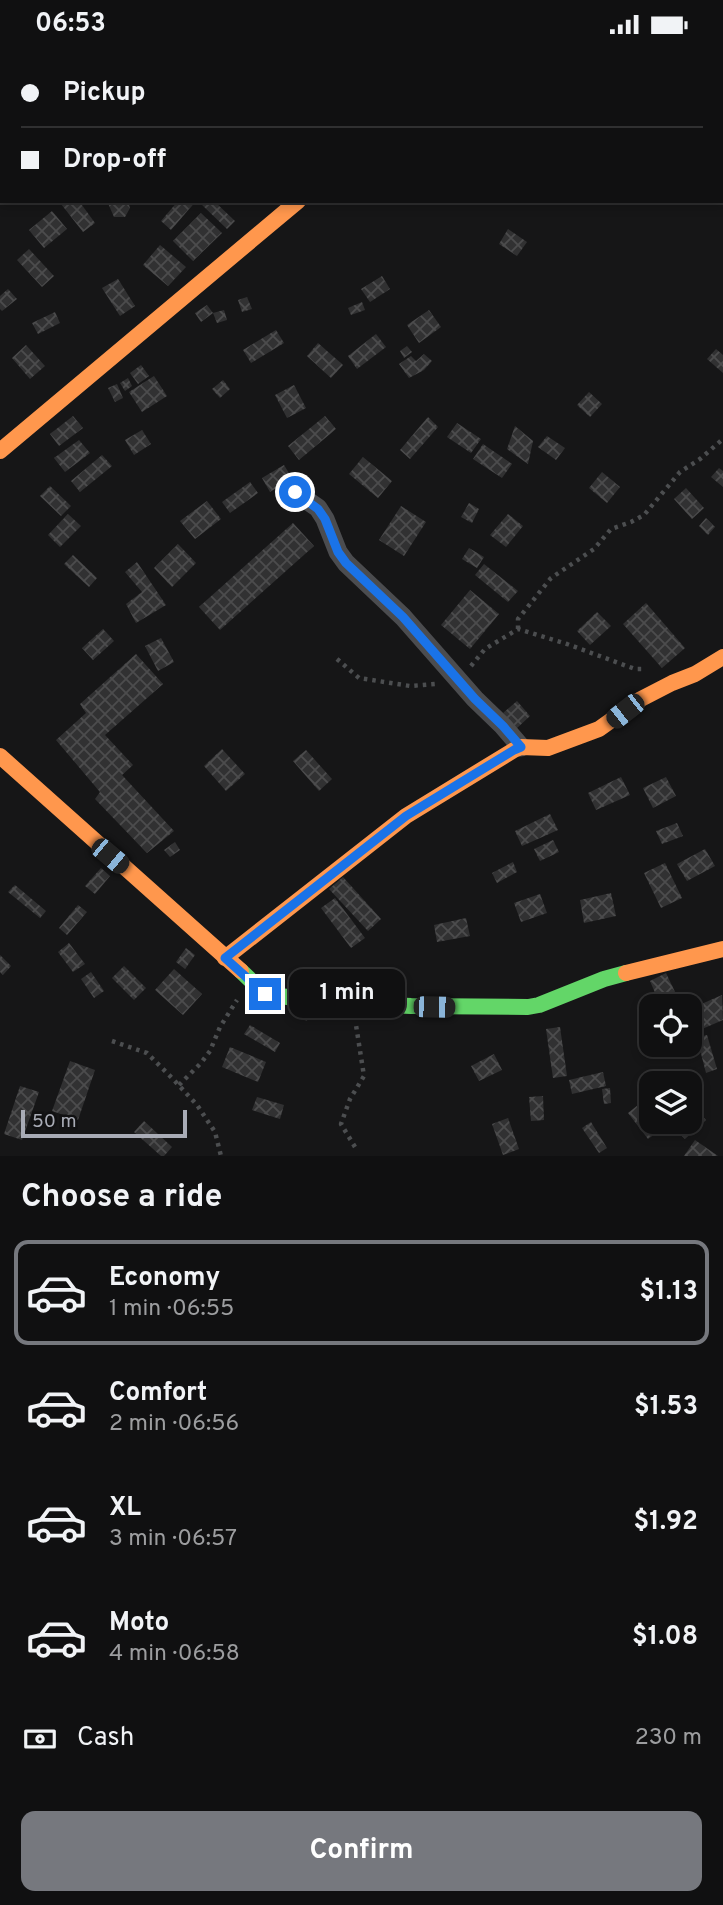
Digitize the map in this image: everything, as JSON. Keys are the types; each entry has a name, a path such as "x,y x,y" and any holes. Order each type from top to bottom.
{"street":[{"path":"0,451 296,203"},
{"path":"295,492 318,509 346,563 403,617 521,747"},
{"path":"225,958 406,816 514,750 521,747 548,748 599,729 641,699 695,674 723,657"},
{"path":"0,756 265,994 354,1004 528,1007 604,979 723,949"}],"path":[{"path":"518,629 518,619 551,579 594,549 611,529 644,515 680,472 723,439"},
{"path":"337,659 359,678 410,686 460,681 485,649 518,629 635,669 646,669"},
{"path":"179,1085 210,1051 220,1027 248,980"},
{"path":"354,1004 364,1076 350,1099 341,1124 355,1147"},
{"path":"112,1041 147,1053 179,1085 197,1105 215,1132 221,1156"}],"building":[{"path":"80,203 95,223 83,232 61,204"},
{"path":"108,203 129,203 130,208 125,217 114,217"},
{"path":"176,203 194,203 171,230 161,221"},
{"path":"216,203 235,221 227,229 201,204"},
{"path":"52,211 67,229 44,248 29,230"},
{"path":"201,213 222,233 193,261 173,241"},
{"path":"508,229 527,242 517,256 499,244"},
{"path":"160,245 186,267 168,286 143,265"},
{"path":"29,249 54,276 42,287 17,260"},
{"path":"382,276 390,289 370,302 361,289"},
{"path":"118,279 135,306 120,316 102,288"},
{"path":"8,289 17,299 2,311 0,296"},
{"path":"247,297 252,309 242,312 238,300"},
{"path":"362,302 365,310 351,315 348,308"},
{"path":"207,305 213,313 201,322 195,313"},
{"path":"224,310 227,320 217,323 213,313"},
{"path":"429,310 441,327 419,343 407,325"},
{"path":"55,312 60,323 38,334 32,323"},
{"path":"276,330 284,343 251,363 243,350"},
{"path":"376,334 386,347 357,369 348,356"},
{"path":"318,343 343,365 331,378 307,356"},
{"path":"26,345 45,366 30,379 12,358"},
{"path":"407,346 412,352 404,358 400,351"},
{"path":"716,349 723,355 723,373 707,359"},
{"path":"424,354 432,361 424,370 409,378 399,364 411,356 416,361"},
{"path":"141,365 149,376 138,384 130,373"},
{"path":"154,376 167,396 142,412 129,392"},
{"path":"128,378 132,386 125,391 120,383"},
{"path":"223,380 230,389 220,398 212,389"},
{"path":"117,384 123,398 115,402 108,388"},
{"path":"294,385 306,408 287,418 275,395"},
{"path":"589,392 602,404 590,417 577,405"},
{"path":"73,416 83,428 59,446 50,434"},
{"path":"325,416 336,429 299,460 288,446"},
{"path":"428,417 438,427 410,459 400,450"},
{"path":"457,423 481,439 471,453 447,437"},
{"path":"515,426 533,441 528,464 507,449"},
{"path":"142,430 151,444 134,455 125,440"},
{"path":"547,436 565,448 556,460 538,447"},
{"path":"79,440 90,453 65,472 54,458"},
{"path":"483,444 512,464 502,478 473,459"},
{"path":"102,455 112,466 80,492 71,481"},
{"path":"363,457 392,481 378,498 349,474"},
{"path":"284,465 292,478 270,492 262,478"},
{"path":"719,468 723,471 723,487 711,477"},
{"path":"602,472 620,487 607,503 589,488"},
{"path":"250,482 258,493 230,513 222,502"},
{"path":"50,486 71,506 61,516 40,496"},
{"path":"686,488 704,508 692,519 674,499"},
{"path":"207,501 221,519 195,539 180,521"},
{"path":"469,503 479,509 472,523 461,517"},
{"path":"401,506 426,522 404,556 379,540"},
{"path":"68,514 81,526 60,547 48,535"},
{"path":"508,514 523,526 506,547 490,535"},
{"path":"706,518 715,527 708,535 699,526"},
{"path":"293,523 314,546 220,630 199,607"},
{"path":"178,544 196,563 172,587 154,568"},
{"path":"469,548 484,557 477,568 462,559"},
{"path":"73,555 97,578 89,587 64,564"},
{"path":"137,562 166,605 136,623 126,604 142,592 125,572"},
{"path":"484,564 518,591 508,602 475,575"},
{"path":"470,590 499,614 470,649 441,625"},
{"path":"646,603 685,648 662,668 623,624"},
{"path":"597,612 611,626 590,645 577,631"},
{"path":"103,629 114,641 93,660 82,648"},
{"path":"161,638 174,662 158,671 145,646"},
{"path":"136,654 163,684 105,735 133,765 122,775 174,831 147,853 95,799 100,792 56,740 86,713 80,704"},
{"path":"517,701 530,716 516,729 503,713"},
{"path":"222,749 245,774 226,791 204,766"},
{"path":"306,750 332,779 319,791 293,761"},
{"path":"621,777 630,795 596,810 588,793"},
{"path":"666,777 676,796 653,808 643,788"},
{"path":"550,814 558,830 522,846 515,831"},
{"path":"677,823 683,836 662,844 656,831"},
{"path":"553,840 559,852 540,861 534,849"},
{"path":"175,842 180,850 170,857 164,850"},
{"path":"705,849 715,866 687,881 677,864"},
{"path":"513,862 517,872 497,883 492,873"},
{"path":"665,863 682,898 661,908 644,873"},
{"path":"101,868 110,876 95,894 85,886"},
{"path":"343,877 381,919 368,931 329,889"},
{"path":"15,885 46,911 40,918 8,892"},
{"path":"611,893 616,916 584,923 580,900"},
{"path":"540,894 547,913 521,922 514,903"},
{"path":"335,898 365,938 351,948 321,908"},
{"path":"78,905 87,912 67,935 59,928"},
{"path":"466,918 470,936 437,942 434,925"},
{"path":"69,943 85,964 73,972 58,952"},
{"path":"186,948 195,955 185,969 176,962"},
{"path":"0,955 11,966 3,975 0,972"},
{"path":"124,966 146,988 134,1000 112,978"},
{"path":"174,969 202,994 183,1015 155,990"},
{"path":"91,972 104,991 94,998 81,979"},
{"path":"666,973 676,994 656,994 650,981"},
{"path":"722,995 723,1020 702,1029 702,1004"},
{"path":"297,1006 310,1010 307,1021 293,1016"},
{"path":"250,1025 280,1043 275,1052 244,1034"},
{"path":"560,1027 567,1076 553,1078 546,1029"},
{"path":"707,1035 717,1069 706,1073 702,1057 702,1036"},
{"path":"230,1047 266,1062 258,1082 222,1067"},
{"path":"494,1054 502,1070 479,1081 471,1066"},
{"path":"70,1061 95,1070 78,1120 52,1111"},
{"path":"603,1072 606,1086 572,1094 569,1080"},
{"path":"20,1086 39,1092 22,1140 4,1134"},
{"path":"610,1088 611,1103 604,1104 602,1089"},
{"path":"543,1096 544,1120 531,1121 529,1097"},
{"path":"257,1097 284,1105 280,1119 252,1110"},
{"path":"639,1104 639,1127 628,1113"},
{"path":"508,1118 519,1149 503,1155 492,1124"},
{"path":"144,1121 172,1147 164,1156 134,1132"},
{"path":"591,1122 607,1148 599,1153 582,1128"},
{"path":"695,1140 718,1156 684,1156"}],"traffic: fast":[{"path":"241,971 265,994 325,1002 528,1007 626,973"}],"traffic: slow":[{"path":"0,451 296,203"},
{"path":"225,958 406,816 514,750 521,747 548,748 599,729 641,699 695,674 723,657"},
{"path":"0,756 241,971"},
{"path":"626,973 723,949"}],"route":[{"path":"265,994 225,958 406,816 521,747 403,617 346,563 318,509 295,492"}]}
